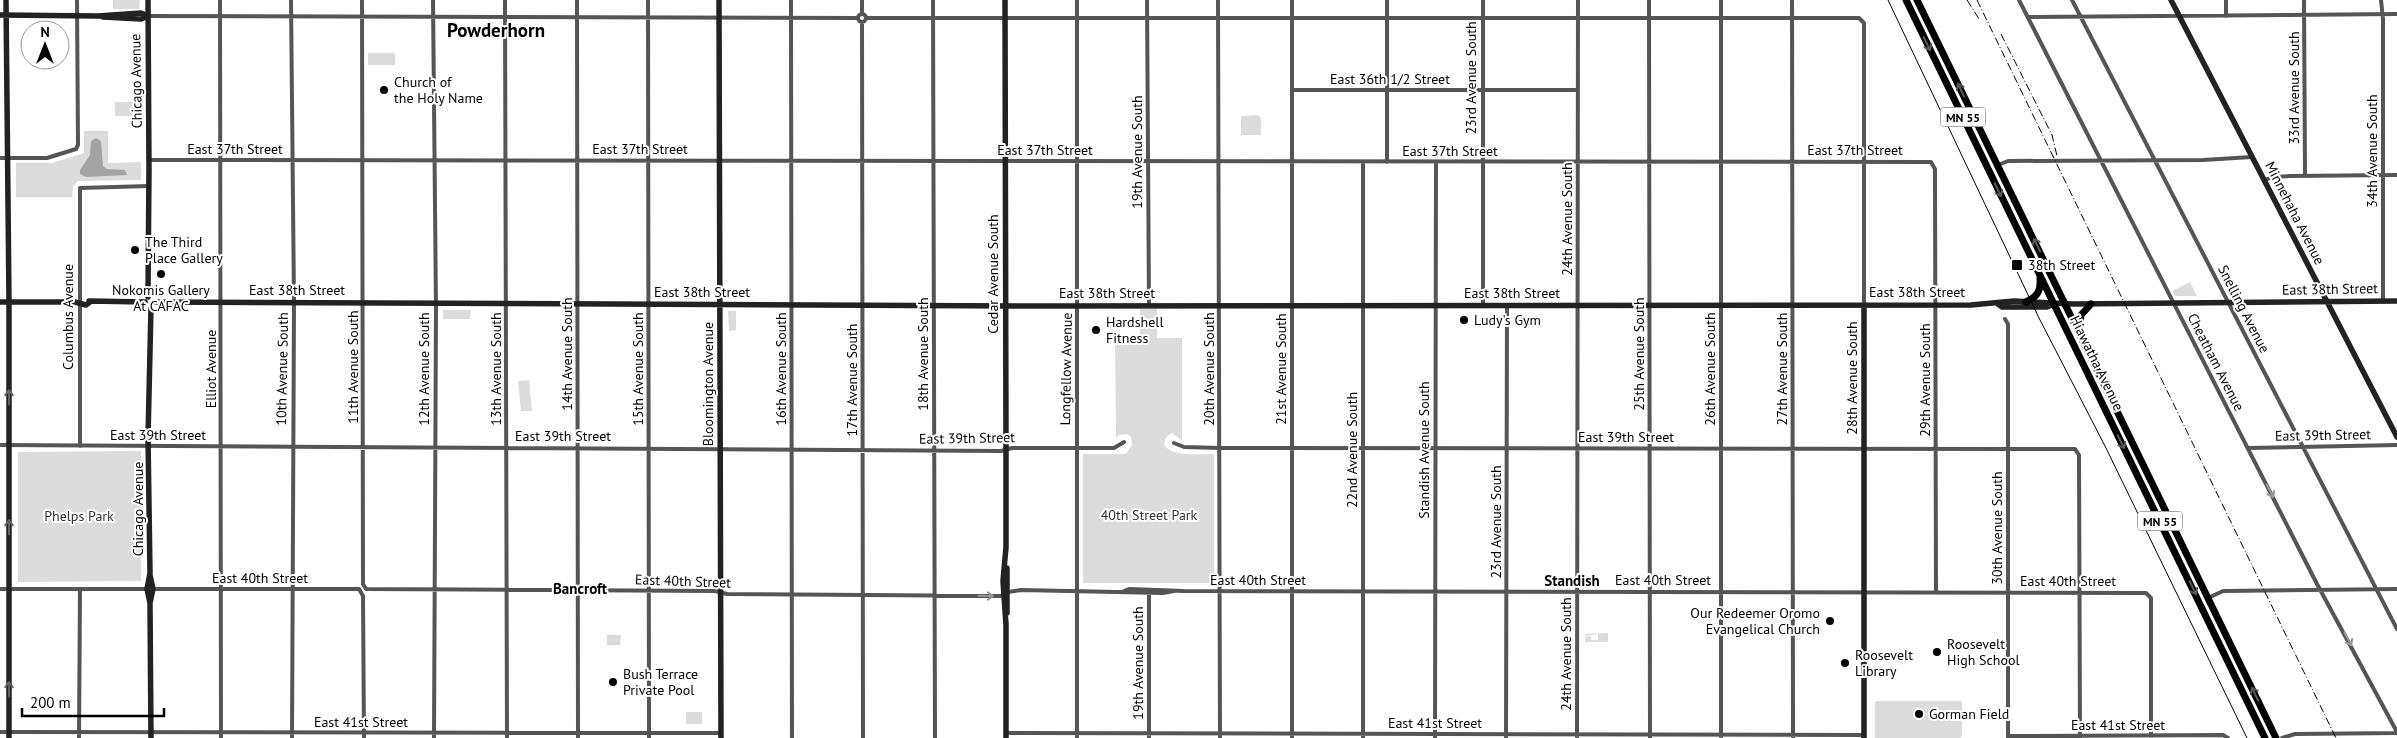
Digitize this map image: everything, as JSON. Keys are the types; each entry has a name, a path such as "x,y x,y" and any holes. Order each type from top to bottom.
{"highway":[{"name":"Hiawatha Avenue","path":"1906,0 2265,738"},
{"name":"Hiawatha Avenue","path":"1917,0 2276,738"},
{"path":"2026,302 2036,297 2039,292 2040,275"},
{"path":"2079,332 2081,315 2090,304"}],"street":[{"path":"6,0 3,16 9,302 9,735"},
{"path":"0,158 53,157 76,149 78,145 77,0"},
{"name":"Chicago Avenue","path":"146,300 150,164 148,0"},
{"name":"Elliot Avenue","path":"220,0 221,160 216,302 222,446 221,738"},
{"name":"10th Avenue South","path":"291,0 294,303 292,738"},
{"name":"11th Avenue South","path":"362,0 363,584"},
{"name":"12th Avenue South","path":"433,0 436,303 434,736"},
{"name":"13th Avenue South","path":"505,0 507,736"},
{"name":"14th Avenue South","path":"577,0 578,736"},
{"name":"15th Avenue South","path":"648,0 650,304 649,736"},
{"name":"Bloomington Avenue","path":"719,0 721,736"},
{"name":"16th Avenue South","path":"791,0 792,738"},
{"path":"862,0 862,14 866,18 1792,18"},
{"name":"18th Avenue South","path":"933,0 935,738"},
{"name":"Cedar Avenue South","path":"1005,0 1006,736"},
{"name":"Longfellow Avenue","path":"1077,0 1077,736"},
{"name":"19th Avenue South","path":"1147,0 1149,305"},
{"name":"20th Avenue South","path":"1218,0 1220,162 1220,736"},
{"name":"21st Avenue South","path":"1292,0 1292,736"},
{"path":"1387,0 1387,162"},
{"name":"23rd Avenue South","path":"1483,0 1483,306"},
{"name":"24th Avenue South","path":"1577,737 1578,0"},
{"name":"25th Avenue South","path":"1649,0 1650,736"},
{"name":"26th Avenue South","path":"1721,0 1721,737"},
{"name":"27th Avenue South","path":"1792,0 1793,737"},
{"name":"Cheatham Avenue","path":"2019,0 2248,448 2397,732"},
{"name":"Snelling Avenue","path":"2072,0 2397,629"},
{"name":"Minnehaha Avenue","path":"2171,0 2397,437"},
{"path":"2226,0 2226,16"},
{"name":"33rd Avenue South","path":"2304,0 2305,176"},
{"name":"34th Avenue South","path":"2381,0 2383,301"},
{"path":"3,16 98,16 141,13 148,16 791,17 858,18 862,22 866,18"},
{"path":"858,18 862,14"},
{"path":"2028,17 2397,14"},
{"name":"28th Avenue South","path":"1792,18 1862,19 1864,23 1864,736"},
{"name":"17th Avenue South","path":"862,22 864,738"},
{"name":"East 36th 1/2 Street","path":"1292,90 1578,90"},
{"path":"1998,165 2008,161 2244,159 2252,157"},
{"name":"East 37th Street","path":"150,164 221,160 862,162 1928,161 1934,164 1935,169"},
{"name":"22nd Avenue South","path":"1363,162 1363,736"},
{"name":"Standish Avenue South","path":"1435,736 1436,162"},
{"name":"29th Avenue South","path":"1935,169 1936,591"},
{"path":"2265,180 2273,177 2397,175"},
{"name":"Columbus Avenue","path":"80,446 80,188 149,186"},
{"path":"0,302 81,302 86,305 90,302 146,300 153,297 156,302 151,308 146,306 146,300"},
{"name":"East 38th Street","path":"156,302 1578,306 1936,305 2026,302 2054,304 2174,304 2397,301"},
{"name":"East 38th Street","path":"1998,304 2002,307 2041,307 2054,304"},
{"name":"23rd Avenue South","path":"1506,736 1507,306"},
{"name":"Chicago Avenue","path":"150,735 151,308"},
{"name":"30th Avenue South","path":"2005,319 2008,324 2008,737"},
{"name":"East 39th Street","path":"0,445 80,446 150,439 222,446 1006,450 1114,448 1124,442"},
{"name":"East 39th Street","path":"1174,443 1184,447 1220,448 2072,448 2078,451 2080,592"},
{"name":"East 39th Street","path":"2248,448 2397,445"},
{"name":"East 40th Street","path":"363,584 369,590 649,590 792,595 969,596 1034,591 2146,592 2150,595 2151,737"},
{"name":"East 40th Street","path":"0,589 359,589 363,595 364,736"},
{"path":"79,738 80,589"},
{"path":"2208,598 2223,591 2397,589"},
{"name":"19th Avenue South","path":"1149,591 1149,736"},
{"path":"2080,592 2080,737"},
{"name":"East 41st Street","path":"0,732 9,735 79,732 150,735 292,732 364,736 721,736"},
{"path":"2282,738 2295,734 2397,732"},
{"name":"East 41st Street","path":"1006,736 1864,736"},
{"name":"East 41st Street","path":"2008,737 2227,737"}],"green space":[{"path":"113,0 140,0 139,9 113,9"},
{"path":"368,53 395,53 395,65 368,65"},
{"path":"115,102 140,102 141,116 115,116"},
{"path":"1258,115 1261,118 1261,135 1241,135 1241,116"},
{"path":"84,131 108,131 108,163 141,162 141,180 78,181 73,186 72,197 16,197 16,163 52,163 84,153"},
{"path":"2190,282 2197,296 2175,296 2172,291"},
{"name":"40th Street Park","path":"1157,308 1157,338 1182,338 1182,441 1172,433 1166,437 1164,445 1168,449 1180,453 1214,454 1214,583 1083,583 1083,454 1126,454 1132,445 1131,437 1127,434 1119,435 1116,438 1115,338 1140,338 1140,309"},
{"path":"443,310 471,310 470,319 443,319"},
{"path":"728,311 736,311 736,330 729,331"},
{"path":"529,380 532,411 521,411 518,381"},
{"name":"Phelps Park","path":"141,451 141,581 18,582 18,452"},
{"path":"1608,633 1608,642 1585,642 1585,637 1591,636 1591,640 1598,640 1598,634 1585,636 1585,634"},
{"path":"607,635 621,635 620,645 607,645"},
{"name":"Gorman Field","path":"1875,701 1962,701 1962,736 1960,738 1875,738"},
{"path":"686,712 702,712 702,724 686,724"}],"shaded area":[{"path":"96,138 101,141 103,166 107,169 125,170 127,175 86,177 80,174 80,170 90,155 91,141"}],"tram line":[{"path":"1888,0 2039,318 2106,448 2247,738"}],"railway":[{"path":"1967,0 1979,19"},
{"path":"1977,0 2336,738"},
{"path":"2001,34 2052,135 2057,156"}],"place":[{"name":"Church of the Holy Name","path":"384,90"},
{"name":"The Third Place Gallery","path":"135,250"},
{"name":"38th Street","path":"2017,265"},
{"name":"Nokomis Gallery At CAFAC","path":"161,274"},
{"name":"Ludy's Gym","path":"1464,320"},
{"name":"Hardshell Fitness","path":"1096,330"},
{"name":"Our Redeemer Oromo Evangelical Church","path":"1830,621"},
{"name":"Roosevelt High School","path":"1937,652"},
{"name":"Roosevelt Library","path":"1845,663"},
{"name":"Bush Terrace Private Pool","path":"613,682"},
{"name":"Gorman Field","path":"1919,714"}],"district":[{"name":"Powderhorn","path":"496,30"},
{"name":"Standish","path":"1572,580"},
{"name":"Bancroft","path":"580,588"}]}
